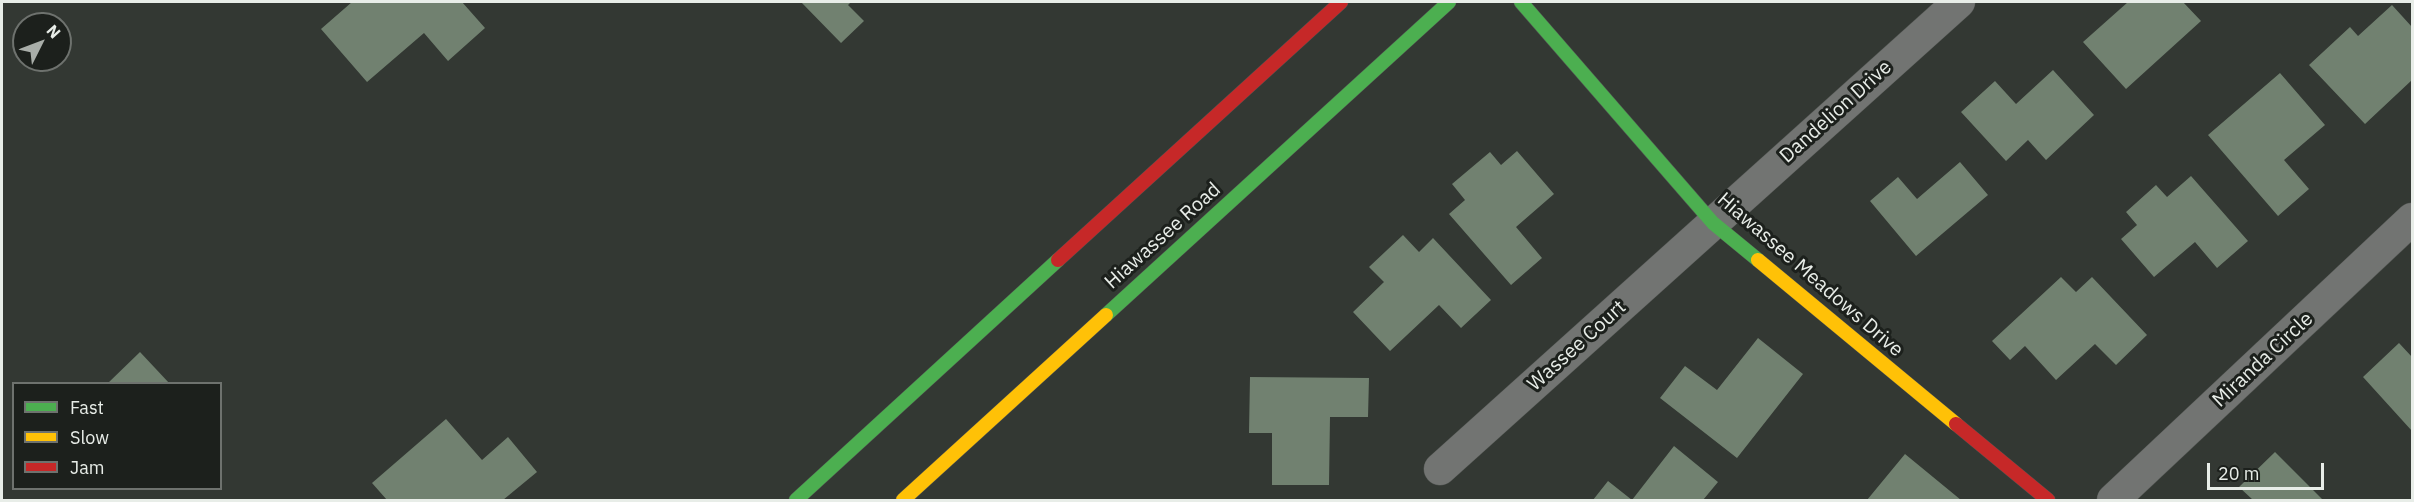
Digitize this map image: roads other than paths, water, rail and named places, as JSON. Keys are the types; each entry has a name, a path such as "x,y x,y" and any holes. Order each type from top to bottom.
{"street":[{"path":"796,501 1341,2"},
{"name":"Hiawassee Road","path":"903,501 1449,2"},
{"name":"Hiawassee Meadows Drive","path":"1521,2 1713,223 2048,501"},
{"name":"Dandelion Drive","path":"1713,223 1959,2"},
{"name":"Miranda Circle","path":"2113,501 2412,219"},
{"name":"Wassee Court","path":"1440,469 1713,223"}]}
